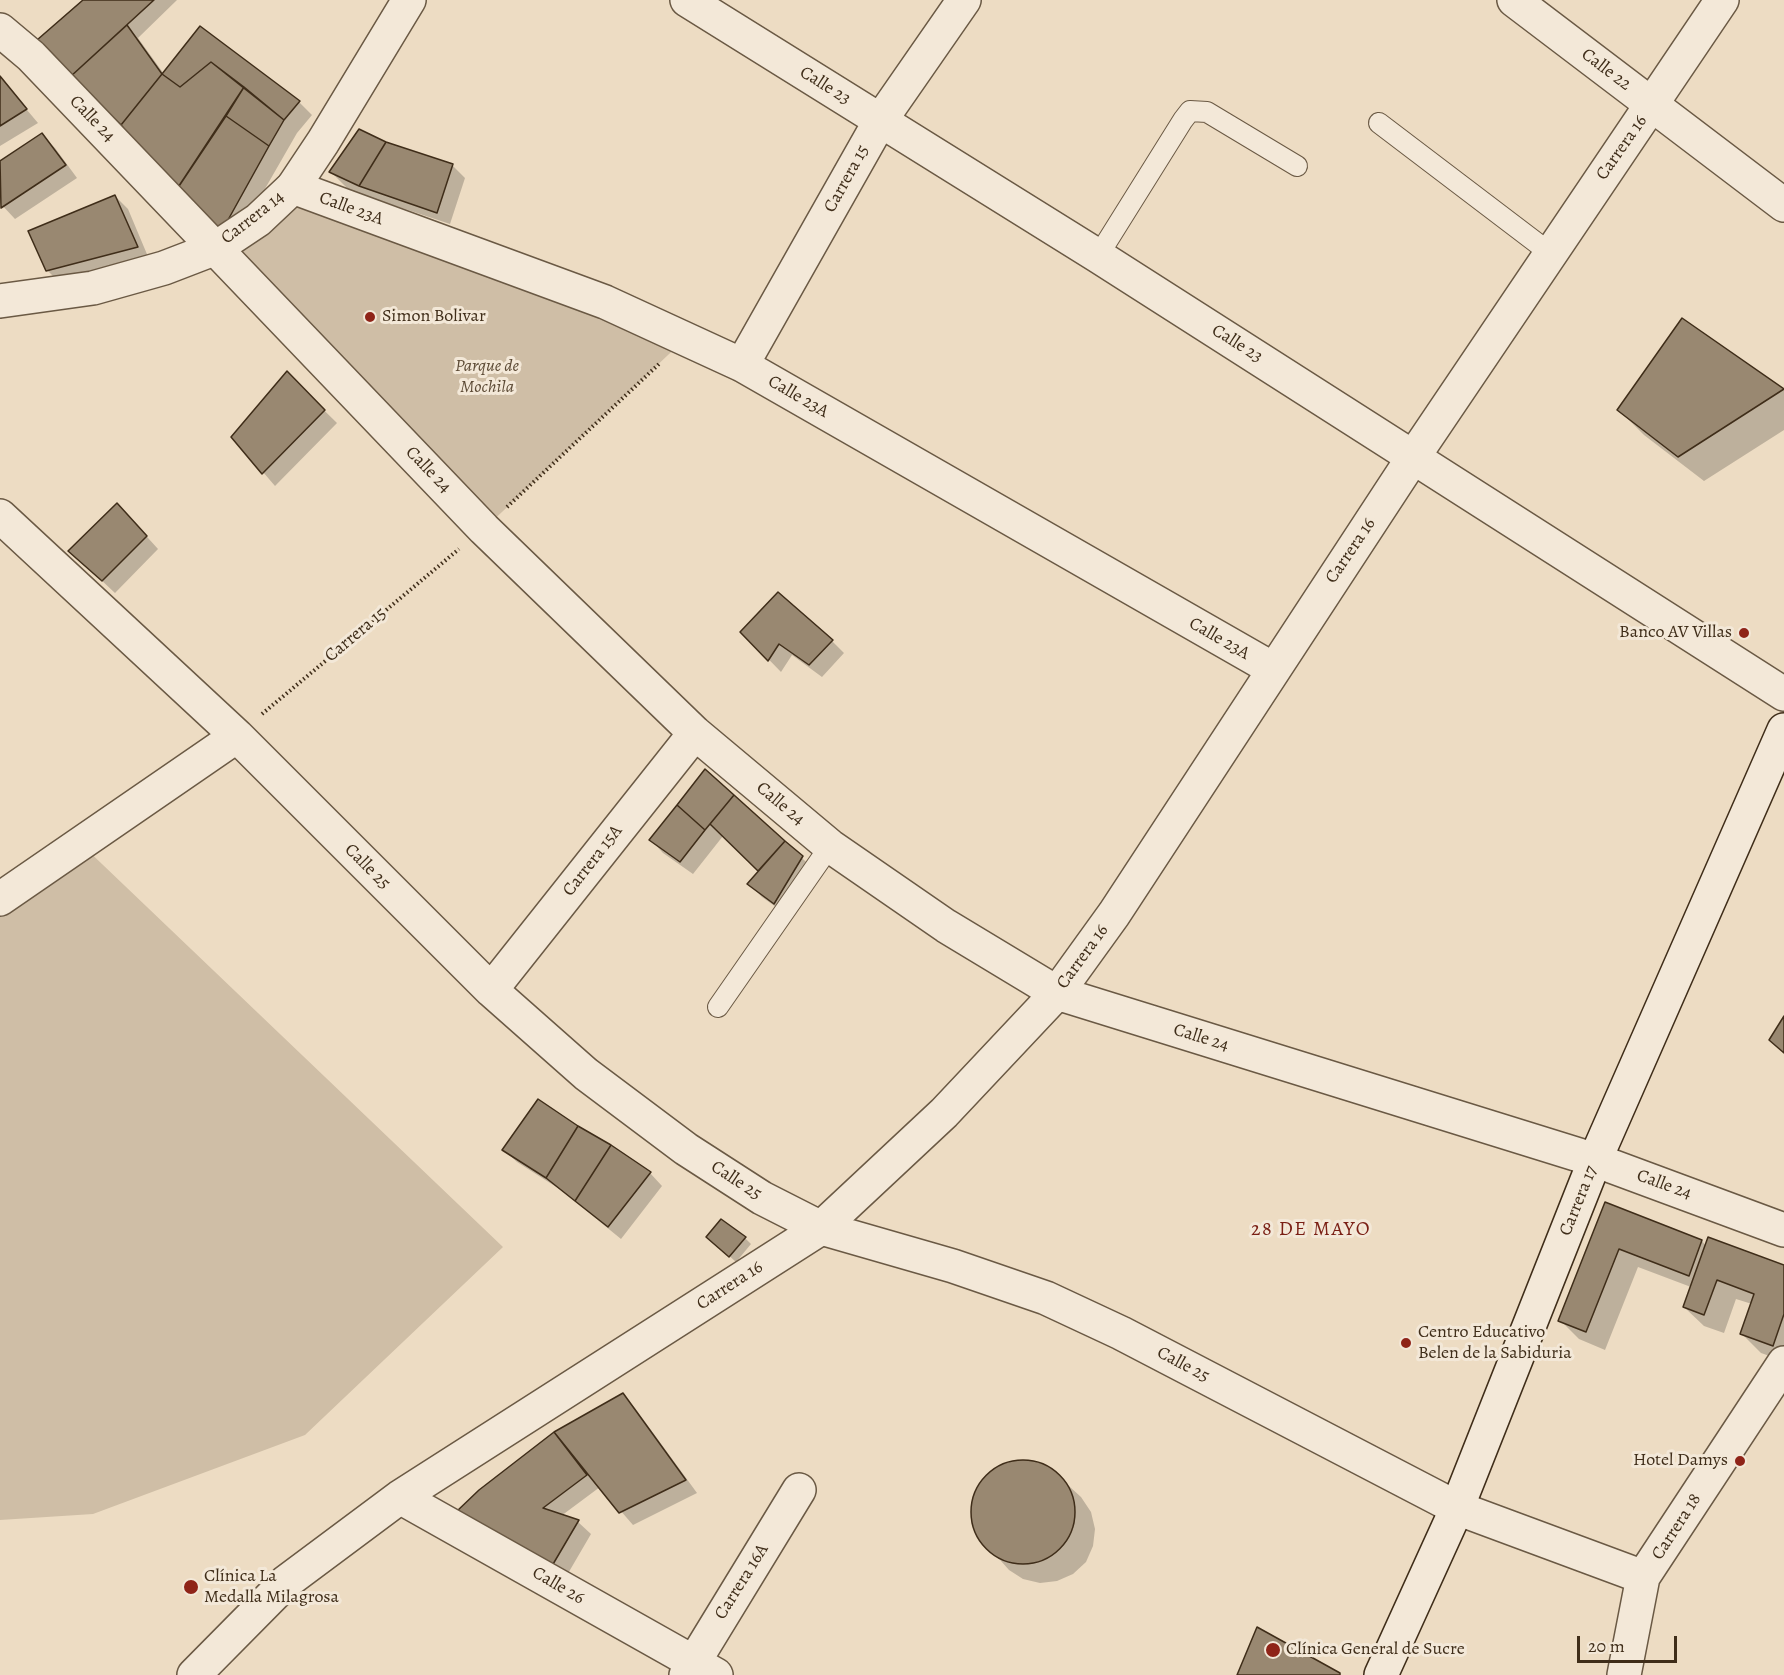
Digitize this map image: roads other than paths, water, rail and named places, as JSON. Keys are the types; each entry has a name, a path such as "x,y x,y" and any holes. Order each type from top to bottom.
{"street":[{"name":"Carrera 14","path":"0,301 93,288 164,268 216,248 258,220 293,187 410,0"},
{"name":"Calle 23","path":"687,0 1098,256 1784,693"},
{"name":"Carrera 15","path":"742,365 880,121 964,0"},
{"name":"Calle 22","path":"1514,0 1784,205"},
{"name":"Carrera 16","path":"194,1675 286,1582 400,1497 821,1228 944,1113 1057,993 1114,914 1414,456 1722,0"},
{"name":"Calle 24","path":"0,30 31,56 483,529 695,733 830,846 946,926 1057,993 1595,1160 1784,1230"},
{"name":"Calle 23A","path":"293,187 605,302 742,365 1273,669"},
{"name":"Calle 25","path":"0,516 237,736 491,990 586,1074 686,1149 762,1198 821,1228 953,1266 1046,1298 1121,1333 1457,1508 1643,1578"},
{"name":"Carrera 17","path":"1382,1675 1457,1508 1595,1160 1784,730"},
{"name":"Carrera 15A","path":"491,990 695,733"},
{"path":"2,894 237,736"},
{"name":"Carrera 18","path":"1624,1675 1643,1578 1784,1363"},
{"name":"Carrera 16A","path":"698,1671 799,1490"},
{"name":"Calle 26","path":"400,1497 698,1671"}],"lane":[{"path":"1098,256 1190,111 1207,112 1297,166"},
{"path":"1379,123 1550,253"},
{"path":"718,1007 830,846"}],"place":[{"name":"Simon Bolivar","path":"370,317"},
{"name":"Banco AV Villas","path":"1744,633"},
{"name":"Centro Educativo Belen de la Sabiduria","path":"1406,1343"},
{"name":"Hotel Damys","path":"1740,1461"},
{"name":"Clínica La Medalla Milagrosa","path":"191,1587"},
{"name":"Clínica General de Sucre","path":"1273,1650"}],"district":[{"name":"28 DE MAYO","path":"1311,1230"}],"park label":[{"name":"Parque de Mochila","path":"487,377"}]}
